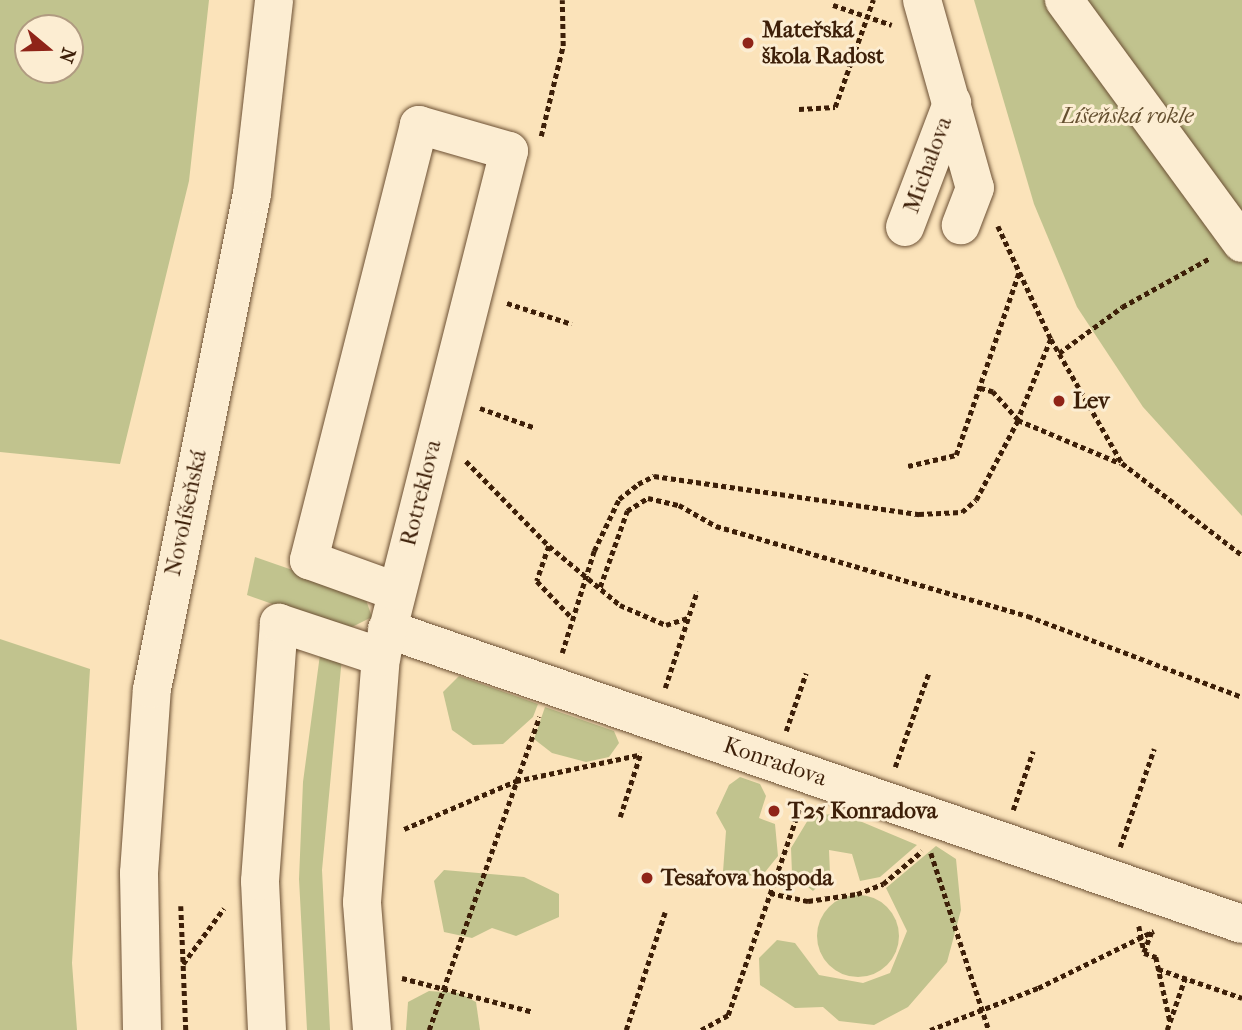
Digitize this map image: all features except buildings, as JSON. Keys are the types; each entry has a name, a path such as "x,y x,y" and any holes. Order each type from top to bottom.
{"street":[{"name":"Novolíšeňská","path":"142,1030 139,873 152,689 252,194 274,0"},
{"name":"Michalova","path":"922,0 975,188 979,223"},
{"path":"1063,0 1229,250"},
{"name":"Michalova","path":"905,227 951,103"},
{"path":"395,591 309,560 419,125 509,151"},
{"name":"Rotreklova","path":"372,1030 362,902 384,643 395,591 509,151"},
{"name":"Konradova","path":"267,1030 260,881 279,623 384,643 551,684 1242,924"}],"path":[{"path":"509,151 535,160 563,46 562,0"},
{"path":"799,108 835,107 873,0"},
{"path":"833,5 933,38"},
{"path":"979,223 1020,271 1051,339 1122,463"},
{"path":"1059,353 1122,307 1229,250"},
{"path":"908,466 956,455 1020,271"},
{"path":"499,300 572,324"},
{"path":"429,1030 587,577 619,499 654,476 942,516 976,500 1018,420 1051,339"},
{"path":"979,387 993,392 1018,420 1122,463 1242,555"},
{"path":"473,405 536,428"},
{"path":"460,455 549,545 620,606 666,625 688,618"},
{"path":"600,587 627,511 648,498 679,505 716,526 1028,616 1242,696"},
{"path":"549,545 537,581 573,619"},
{"path":"662,699 697,591"},
{"path":"891,781 929,672"},
{"path":"781,741 806,673"},
{"path":"1116,857 1154,750"},
{"path":"1009,821 1033,751"},
{"path":"391,835 516,781 641,755"},
{"path":"701,1030 728,1016 812,775"},
{"path":"770,893 808,901 857,894 883,884 927,846 989,1030"},
{"path":"181,906 186,1030"},
{"path":"183,965 224,908"},
{"path":"626,1030 665,912"},
{"path":"1137,918 1144,953"},
{"path":"930,1030 1163,926"},
{"path":"1144,953 1152,932"},
{"path":"1144,953 1156,957 1170,1021"},
{"path":"1158,969 1242,998"},
{"path":"391,976 444,986 533,1012"},
{"path":"1167,1030 1185,978"}],"green space":[{"path":"0,0 209,0 189,181 120,464 0,452"},
{"name":"Líšeňská rokle","path":"974,0 1242,0 1242,516 1143,407 1077,307 1034,204"},
{"path":"255,557 350,590 366,600 372,617 346,630 247,595"},
{"path":"0,639 90,669 72,963 77,1030 0,1030"},
{"path":"321,647 342,657 322,870 330,1030 307,1030 299,879 303,782"},
{"path":"459,676 538,704 533,717 503,744 473,745 452,730 443,692"},
{"path":"545,707 614,731 619,743 609,757 586,762 552,753 534,739"},
{"path":"740,777 760,784 766,796 759,818 775,824 778,856 761,877 723,872 726,831 716,813 729,785"},
{"path":"843,814 917,845 880,877 860,881 852,854 829,850 830,874 813,891 792,874 791,848 811,815"},
{"path":"936,846 956,859 961,910 947,962 908,1007 874,1025 839,1021 823,1007 795,1008 760,985 759,958 777,940 795,943 819,975 863,983 890,973 907,931 886,888"},
{"path":"444,870 524,877 559,894 559,917 516,936 492,928 472,938 444,932 434,881"},
{"path":"858,895 874,898 887,907 896,920 899,936 896,952 887,965 874,974 858,977 842,974 829,965 820,952 817,936 820,920 829,907 842,898"},
{"path":"429,991 459,993 476,1002 480,1030 406,1030 408,1002"}],"place":[{"name":"Mateřská škola Radost","path":"748,43"},
{"name":"Lev","path":"1059,401"},
{"name":"T25 Konradova","path":"774,811"},
{"name":"Tesařova hospoda","path":"647,878"}]}
